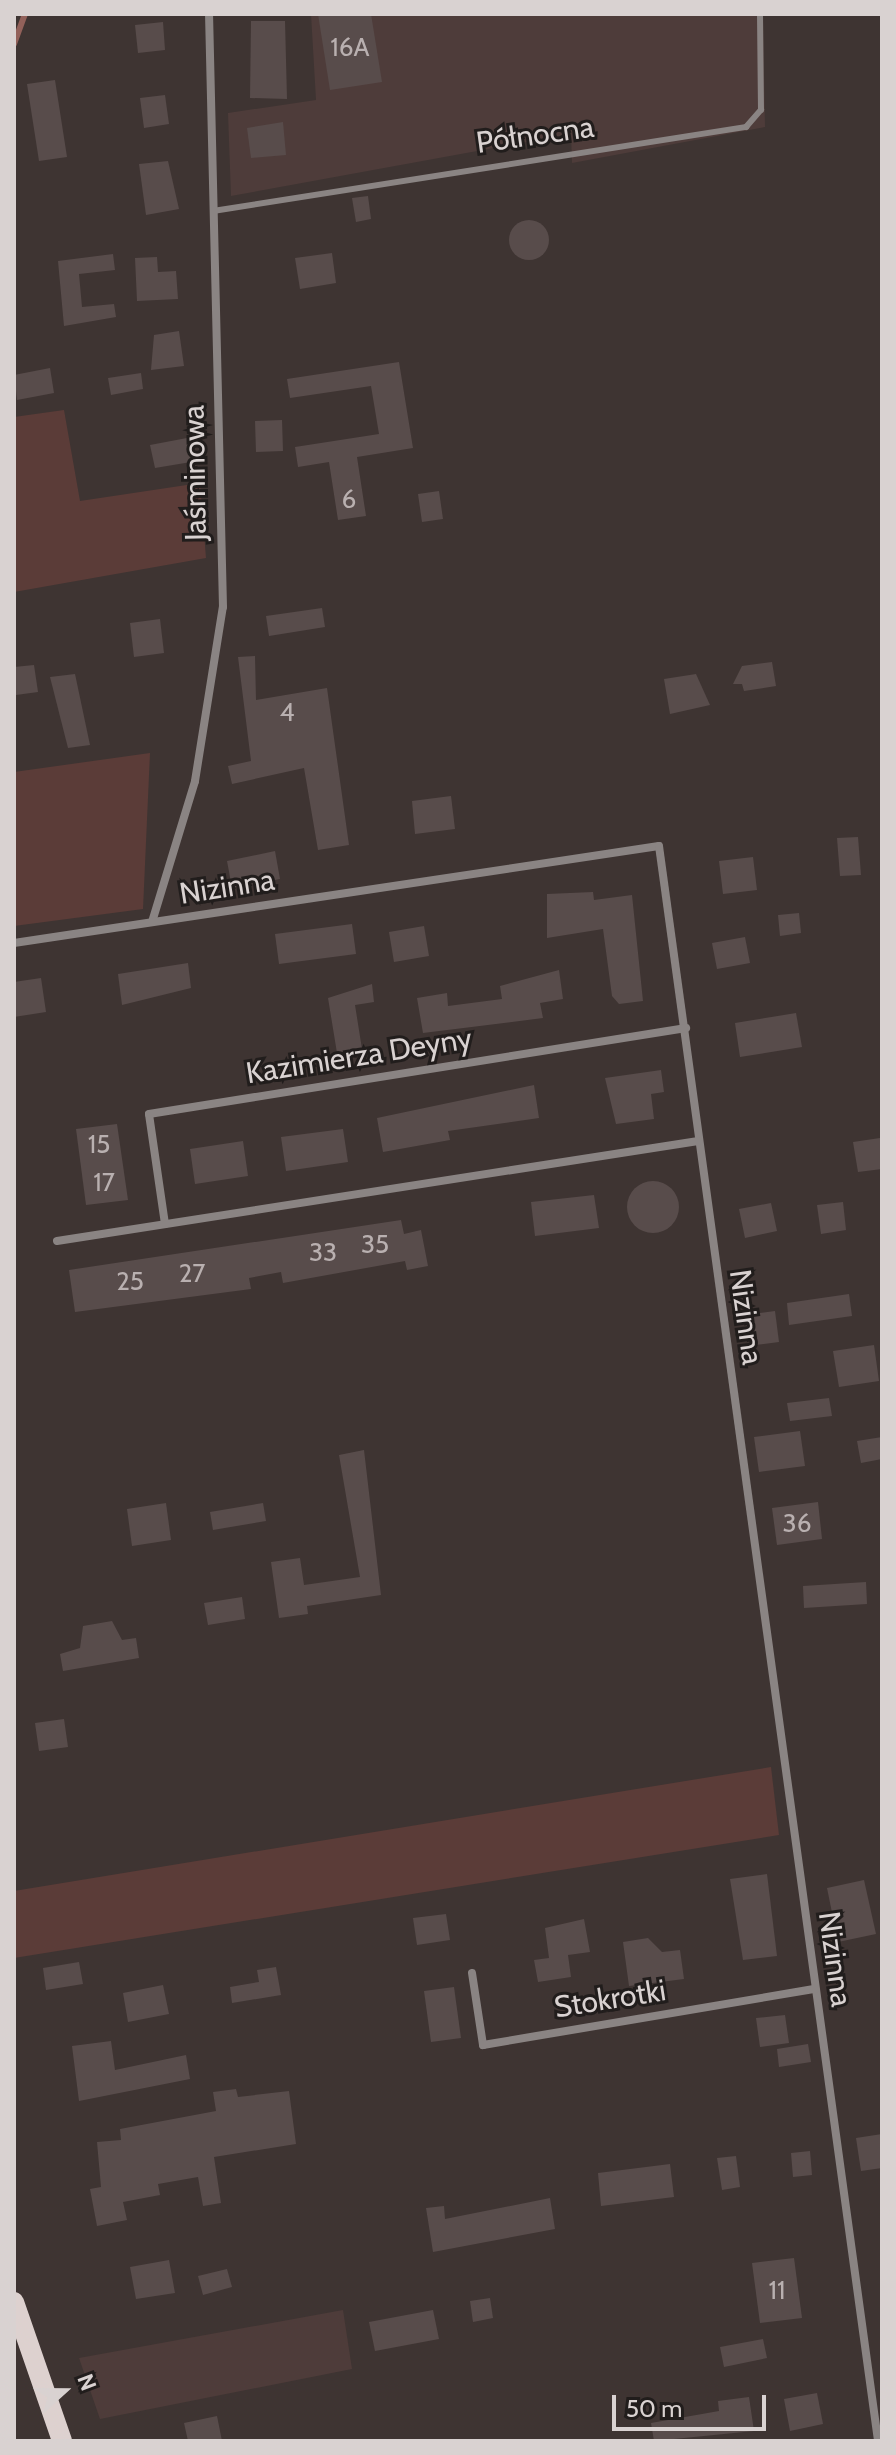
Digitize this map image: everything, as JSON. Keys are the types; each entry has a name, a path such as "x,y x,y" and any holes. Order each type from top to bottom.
{"main road":[{"path":"14,2302 62,2441"}],"street":[{"name":"Jaśminowa","path":"152,922 195,781 217,670 223,607 209,14"},
{"name":"Nizinna","path":"14,943 659,846 878,2441"},
{"name":"Kazimierza Deyny","path":"165,1224 149,1114 686,1028"},
{"path":"57,1241 698,1141"},
{"name":"Stokrotki","path":"472,1973 483,2045 815,1989"}],"lane":[{"name":"Północna","path":"213,211 746,127 761,110 760,14"}],"shaded area":[{"path":"311,14 763,14 765,127 572,163 571,134 231,196 228,113 316,100"},
{"path":"64,410 80,501 200,483 206,558 14,592 14,417"},
{"path":"150,753 143,909 14,926 14,772"},
{"path":"771,1767 779,1835 14,1958 14,1891"},
{"path":"343,2310 352,2369 100,2419 79,2358"}],"building":[{"path":"318,14 371,14 382,82 330,90"},
{"path":"251,21 285,21 287,99 250,98"},
{"path":"163,22 165,50 138,53 135,25"},
{"path":"55,80 67,157 39,161 27,84"},
{"path":"165,95 169,124 144,128 140,98"},
{"path":"283,122 286,155 251,158 247,128"},
{"path":"168,161 179,209 146,215 139,164"},
{"path":"368,196 371,219 356,222 352,198"},
{"path":"529,220 543,226 549,240 543,254 529,260 515,254 509,240 515,226"},
{"path":"332,253 336,283 300,289 295,258"},
{"path":"113,254 115,270 79,274 82,307 114,304 116,317 64,326 58,261"},
{"path":"157,257 158,272 176,271 178,299 137,301 135,258"},
{"path":"179,331 184,366 151,370 154,335"},
{"path":"399,362 413,448 357,457 366,516 338,520 329,462 298,467 295,447 379,434 371,386 290,398 287,379"},
{"path":"50,368 54,393 17,400 14,375"},
{"path":"141,373 143,389 111,395 108,378"},
{"path":"282,420 283,451 256,452 255,421"},
{"path":"187,438 191,462 155,468 150,445"},
{"path":"439,491 443,519 422,522 418,494"},
{"path":"322,608 325,627 269,636 266,616"},
{"path":"160,619 164,653 134,657 130,623"},
{"path":"255,656 256,700 327,688 349,845 318,850 304,768 232,784 228,766 251,761 238,657"},
{"path":"772,662 776,686 744,691 742,684 733,684 742,666"},
{"path":"34,665 38,692 16,695 14,667"},
{"path":"75,674 90,745 68,748 50,677"},
{"path":"696,674 710,705 670,714 664,679"},
{"path":"451,796 455,829 415,834 412,801"},
{"path":"858,837 861,875 840,876 837,838"},
{"path":"275,851 280,879 232,888 227,861"},
{"path":"753,857 757,890 723,894 719,861"},
{"path":"593,892 594,900 632,895 643,1001 619,1004 612,996 603,929 547,938 547,894"},
{"path":"799,913 801,933 780,936 778,915"},
{"path":"352,924 356,954 279,964 275,934"},
{"path":"424,926 429,956 394,962 389,932"},
{"path":"745,937 750,963 717,969 712,943"},
{"path":"188,963 191,988 122,1005 118,974"},
{"path":"559,970 563,999 540,1003 543,1018 423,1033 417,998 447,993 448,1006 502,999 500,986"},
{"path":"41,978 46,1012 14,1017 14,982"},
{"path":"372,984 374,1002 355,1005 362,1049 337,1053 328,998"},
{"path":"796,1013 802,1047 740,1057 735,1023"},
{"path":"661,1070 664,1092 651,1094 654,1119 616,1124 605,1078"},
{"path":"534,1085 539,1118 448,1131 450,1140 383,1152 377,1118"},
{"path":"117,1124 128,1200 86,1205 76,1129"},
{"path":"343,1129 348,1162 286,1171 281,1137"},
{"path":"880,1138 882,1169 858,1172 853,1142"},
{"path":"243,1141 248,1176 195,1184 190,1149"},
{"path":"653,1181 671,1189 679,1207 671,1225 653,1233 635,1225 627,1207 635,1189"},
{"path":"594,1195 599,1228 535,1236 531,1202"},
{"path":"843,1202 846,1230 821,1234 817,1205"},
{"path":"771,1203 777,1231 745,1238 739,1209"},
{"path":"401,1220 404,1234 421,1230 428,1266 407,1270 405,1261 283,1283 281,1272 249,1278 251,1289 75,1312 69,1270"},
{"path":"849,1294 852,1316 789,1325 787,1303"},
{"path":"775,1311 779,1342 755,1345 751,1314"},
{"path":"874,1345 879,1381 839,1387 833,1351"},
{"path":"829,1398 832,1416 790,1421 787,1403"},
{"path":"800,1431 805,1466 759,1472 754,1437"},
{"path":"882,1437 882,1459 861,1463 857,1441"},
{"path":"364,1450 381,1595 307,1606 308,1614 279,1618 271,1562 300,1558 304,1585 360,1577 339,1455"},
{"path":"818,1502 822,1539 777,1545 772,1508"},
{"path":"166,1503 171,1540 132,1546 127,1509"},
{"path":"263,1503 266,1521 213,1530 210,1512"},
{"path":"866,1582 867,1604 804,1608 803,1586"},
{"path":"242,1597 245,1619 208,1625 204,1603"},
{"path":"112,1621 122,1640 136,1638 139,1658 63,1671 60,1654 80,1648 83,1626"},
{"path":"64,1719 68,1747 39,1751 35,1723"},
{"path":"767,1874 777,1956 743,1960 730,1879"},
{"path":"864,1880 876,1934 838,1942 827,1888"},
{"path":"446,1914 450,1940 417,1945 413,1918"},
{"path":"584,1919 590,1952 568,1955 571,1977 538,1982 534,1960 549,1958 545,1928"},
{"path":"648,1938 662,1952 680,1950 684,1979 629,1986 623,1942"},
{"path":"79,1962 83,1984 46,1990 43,1968"},
{"path":"276,1967 281,1995 232,2003 230,1987 259,1982 257,1970"},
{"path":"163,1985 169,2014 128,2022 123,1993"},
{"path":"454,1987 461,2038 431,2042 424,1991"},
{"path":"785,2015 789,2043 760,2047 756,2018"},
{"path":"111,2041 115,2070 186,2055 190,2079 79,2101 72,2046"},
{"path":"808,2044 811,2062 779,2067 777,2049"},
{"path":"236,2089 238,2097 289,2091 296,2144 214,2157 221,2203 203,2206 198,2177 158,2184 160,2195 123,2202 127,2220 97,2226 90,2189 101,2187 97,2142 121,2140 120,2129 216,2111 213,2092"},
{"path":"882,2134 882,2168 861,2171 856,2138"},
{"path":"810,2151 812,2175 793,2177 791,2153"},
{"path":"736,2156 740,2187 722,2190 717,2158"},
{"path":"670,2164 674,2197 601,2206 598,2173"},
{"path":"550,2198 555,2229 433,2252 426,2208 444,2206 445,2219"},
{"path":"794,2258 802,2318 760,2323 752,2263"},
{"path":"169,2260 175,2293 136,2299 130,2267"},
{"path":"227,2269 232,2287 203,2295 198,2276"},
{"path":"490,2298 493,2318 473,2322 470,2301"},
{"path":"433,2310 439,2339 375,2351 369,2322"},
{"path":"763,2339 767,2358 724,2367 720,2347"},
{"path":"817,2393 823,2424 790,2431 784,2399"},
{"path":"749,2397 754,2431 654,2441 651,2423 719,2411 718,2401"},
{"path":"217,2416 222,2441 188,2441 184,2423"}],"waterway":[{"path":"14,44 25,14"}]}
